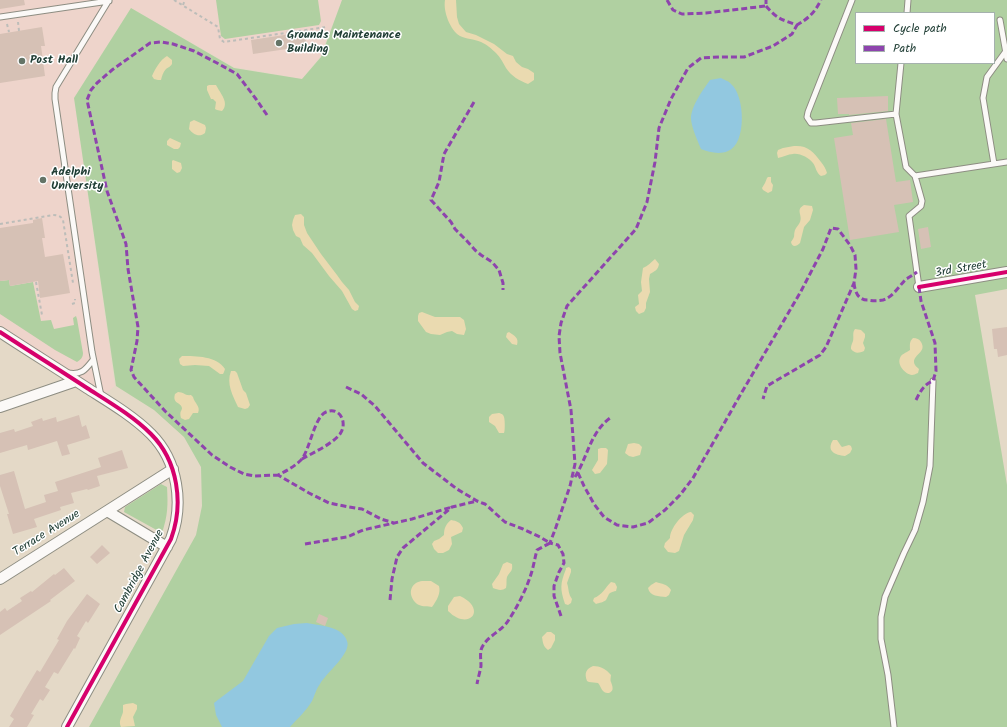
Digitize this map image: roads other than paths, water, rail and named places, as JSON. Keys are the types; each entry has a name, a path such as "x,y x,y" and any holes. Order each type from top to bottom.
{"street":[{"name":"3rd Street","path":"919,287 1007,272"},
{"name":"Cambridge Avenue","path":"0,332 132,418 153,436 167,456 177,485 177,516 175,529 171,539 67,727"},
{"path":"0,407 76,381"},
{"name":"Terrace Avenue","path":"1,574 107,511 172,469"},
{"path":"107,511 167,547"}],"lane":[{"path":"0,17 109,0"},
{"path":"101,397 93,360 55,93 56,87 109,0"},
{"path":"852,0 807,116 811,123 816,123 896,114"},
{"path":"907,12 908,0"},
{"path":"1000,20 1007,59"},
{"path":"994,164 983,98 987,77 1006,51"},
{"path":"901,64 896,114 906,167 915,176 922,201 921,206 909,216 919,287"},
{"path":"915,176 1007,162"},
{"path":"64,373 74,374 82,372 93,360"},
{"path":"894,727 888,675 881,638 881,617 884,597 915,530 923,502 930,466 933,381"}],"water":[{"path":"721,78 729,82 736,90 739,98 742,119 741,130 734,147 728,151 718,153 701,149 691,119 695,104 710,80"},
{"path":"307,623 324,626 341,632 347,641 348,646 338,663 323,679 307,708 290,727 222,727 216,715 214,703 243,681 269,636 277,628"}],"place":[{"name":"Grounds Maintenance Building","path":"279,43"},
{"name":"Post Hall","path":"22,61"},
{"name":"Adelphi University","path":"43,180"}]}
